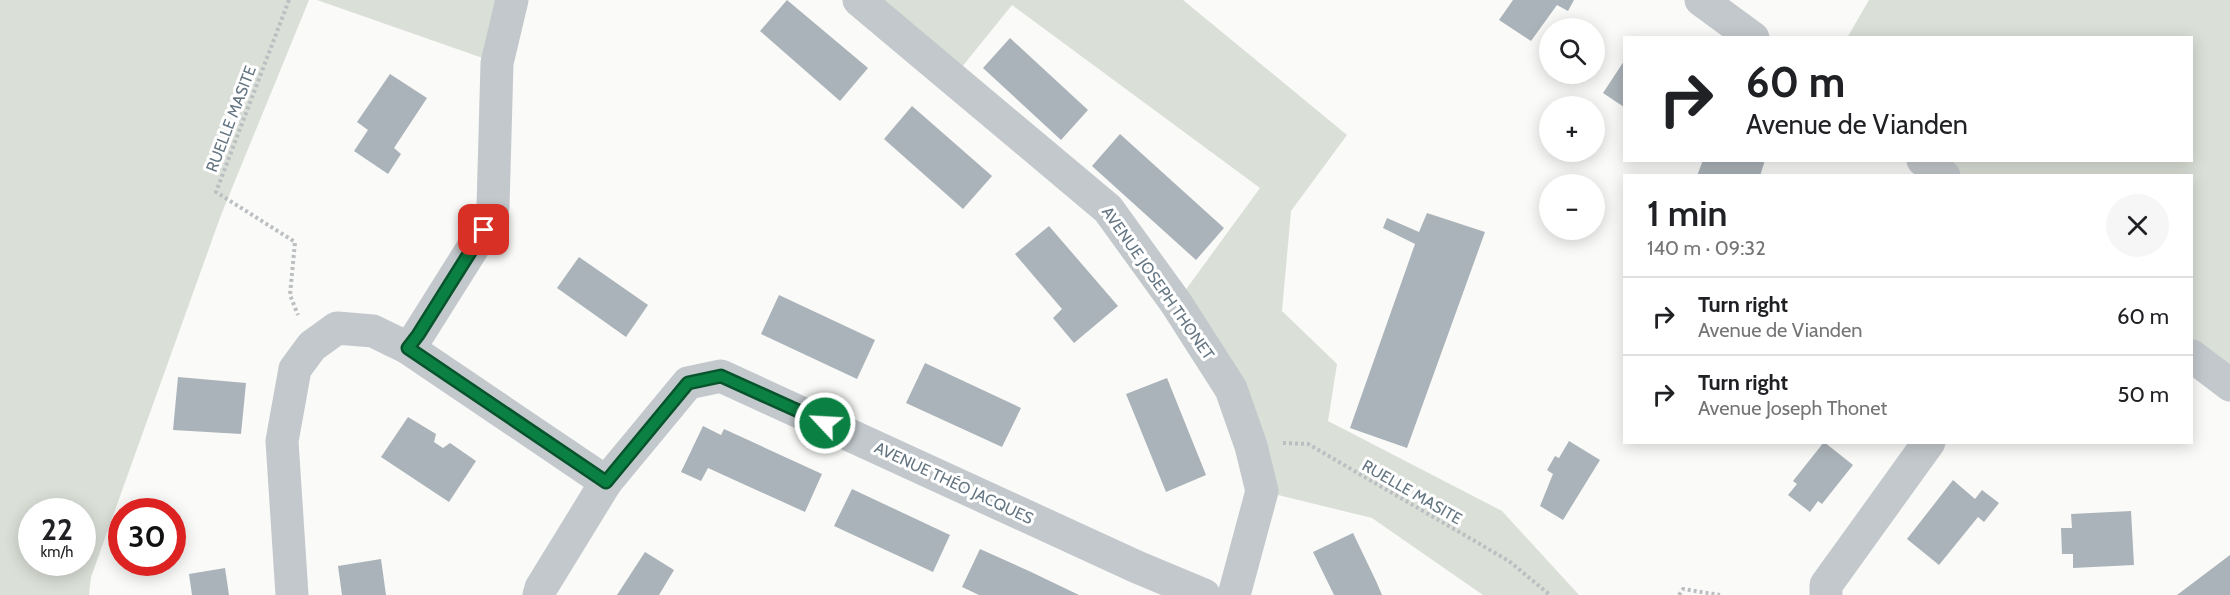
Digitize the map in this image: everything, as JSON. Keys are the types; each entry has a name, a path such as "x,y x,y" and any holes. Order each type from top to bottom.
{"street":[{"path":"408,348 484,230 493,207 497,63 512,0"},
{"name":"AVENUE JOSEPH THONET","path":"859,0 1108,209 1176,303 1231,389 1251,446 1262,491 1234,595"},
{"path":"1701,0 1750,36"},
{"path":"1926,162 1941,174"},
{"path":"292,595 282,441 295,369 312,346 337,328 373,331 408,348 606,482"},
{"path":"2193,358 2230,385"},
{"name":"AVENUE THÉO JACQUES","path":"539,595 541,588 606,482 688,383 721,376 1137,567 1204,595"},
{"path":"1826,595 1826,585 1928,444"}],"path":[{"name":"RUELLE MASITE","path":"289,0 216,192 295,242 290,295 312,346"},
{"name":"RUELLE MASITE","path":"1251,446 1269,442 1308,444 1509,561 1550,595"},
{"path":"1679,595 1683,590 1720,595"}],"shaded area":[{"path":"0,0 309,0 221,215 119,498 108,498 108,530 96,563 96,498 18,498 18,576 91,576 89,595 0,595"},
{"path":"317,0 512,0 497,63"},
{"path":"859,0 1183,0 1347,135 1291,211 1282,311 1337,364 1328,421 1502,511 1579,595 1483,595 1372,518 1262,491 1176,303 1260,188 1012,5 953,78"},
{"path":"1869,0 2230,0 2230,385 2193,357 2193,174 1942,174 1924,162 2193,162 2193,36 1848,36"}],"building":[{"path":"787,0 868,68 840,101 760,31"},
{"path":"1513,0 1574,0 1568,11 1557,5 1548,18 1539,18 1539,30 1531,41 1499,20"},
{"path":"1010,38 1088,110 1061,140 983,68"},
{"path":"1623,63 1623,106 1603,93"},
{"path":"390,74 427,98 394,148 401,154 388,174 354,151 368,130 357,122"},
{"path":"912,106 992,176 963,209 884,139"},
{"path":"1120,134 1224,228 1196,260 1092,166"},
{"path":"1702,162 1764,162 1761,174 1698,174"},
{"path":"1427,213 1485,232 1407,448 1350,428 1415,244 1383,228 1387,218 1419,232"},
{"path":"1049,226 1118,306 1074,343 1053,318 1062,309 1015,254"},
{"path":"579,257 648,305 626,337 557,288"},
{"path":"779,295 875,340 857,379 761,334"},
{"path":"925,363 1021,408 1002,447 906,403"},
{"path":"178,377 246,383 241,434 173,430"},
{"path":"1167,378 1206,475 1166,492 1126,394"},
{"path":"408,417 436,434 434,442 443,448 450,443 476,461 449,502 381,457"},
{"path":"703,426 721,435 724,429 822,474 805,512 708,468 701,481 681,472"},
{"path":"1569,441 1600,460 1563,520 1540,506 1553,474 1547,470 1555,456 1559,458"},
{"path":"1822,444 1827,444 1853,465 1822,504 1818,501 1810,512 1788,495 1797,484 1793,481"},
{"path":"1953,480 1975,499 1982,490 1999,503 1984,522 1978,517 1939,565 1907,539"},
{"path":"852,489 950,535 933,572 834,526"},
{"path":"2131,511 2134,565 2073,568 2073,554 2062,554 2061,528 2072,528 2071,514"},
{"path":"1353,533 1382,595 1334,595 1313,552"},
{"path":"980,549 1079,595 979,595 962,587"},
{"path":"645,552 674,570 659,595 617,595"},
{"path":"2230,555 2230,595 2177,595"},
{"path":"381,559 386,595 342,595 338,566"},
{"path":"225,568 229,595 192,595 189,574"}],"route":[{"path":"484,230 408,348 606,482 688,383 721,376 825,423"}]}
